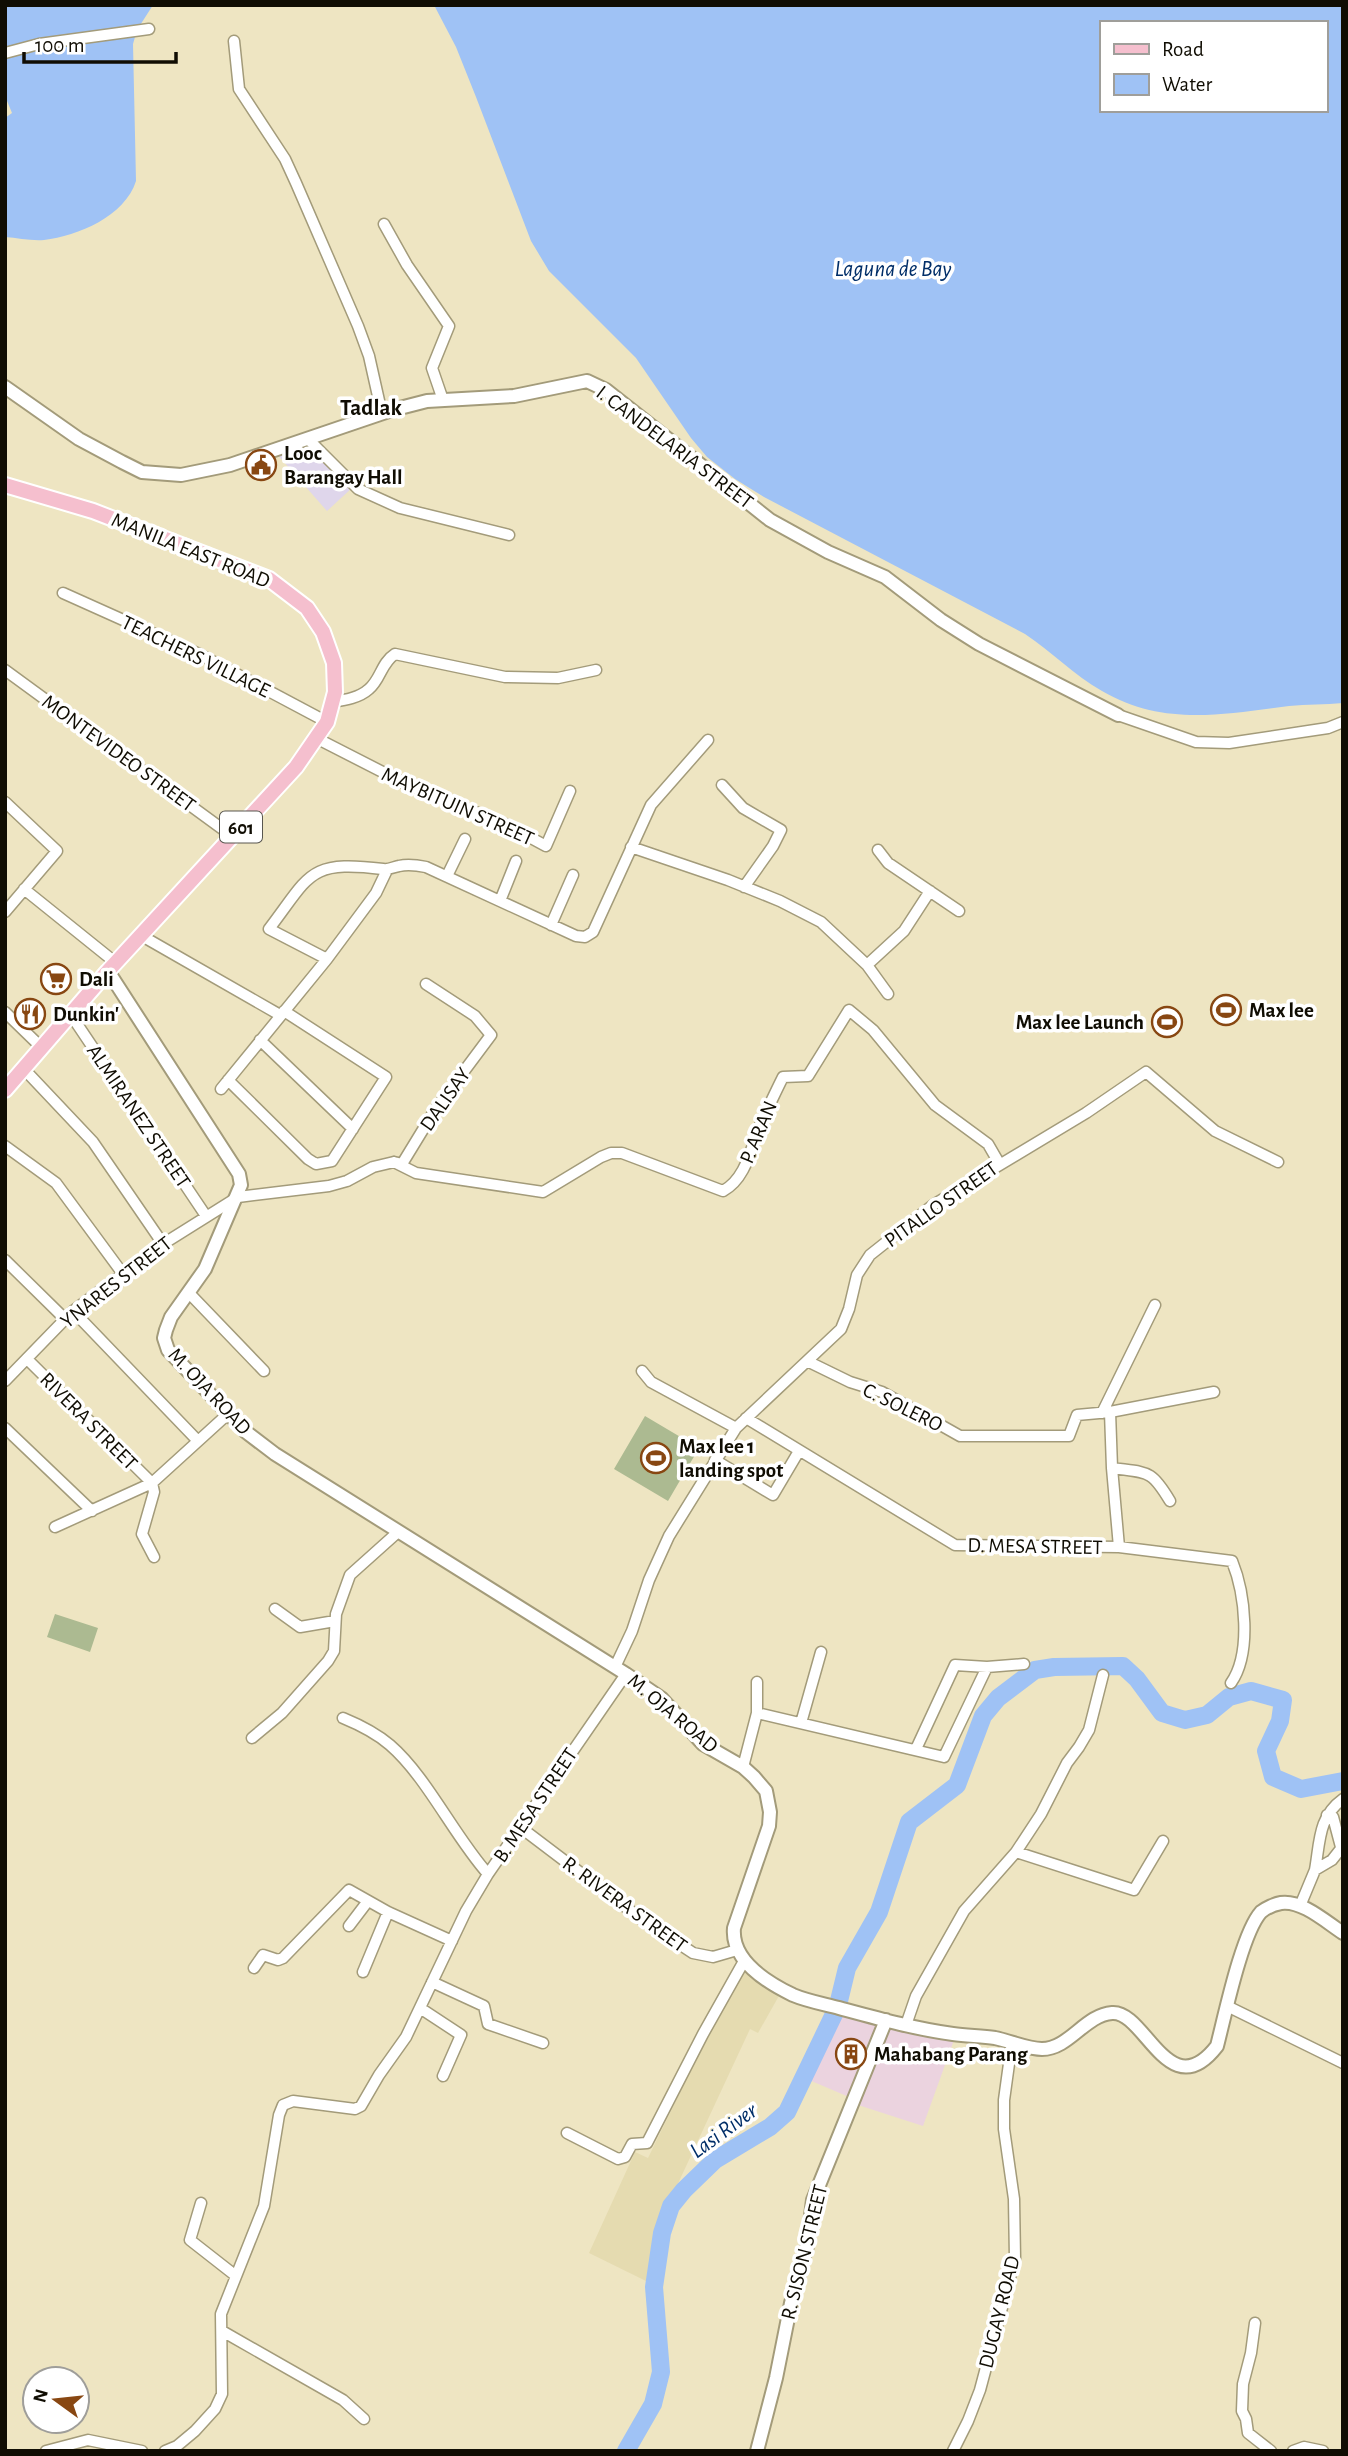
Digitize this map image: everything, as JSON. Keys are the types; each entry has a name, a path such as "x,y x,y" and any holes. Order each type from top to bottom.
{"main road":[{"name":"MANILA EAST ROAD","path":"5,485 93,511 269,579 307,608 323,632 334,663 335,692 327,722 296,767 112,967 5,1090"}],"street":[{"path":"5,53 39,44 149,29"},
{"path":"234,41 239,89 285,159 296,183 358,326 369,356 382,414"},
{"path":"384,224 407,265 449,326 432,368 443,400"},
{"name":"I. CANDELARIA STREET","path":"5,387 79,439 142,472 181,475 230,465 427,401 514,396 587,382 606,390 770,520 828,552 885,578 941,620 979,644 1118,715"},
{"path":"309,440 358,489 400,508 509,535"},
{"name":"TEACHERS VILLAGE","path":"62,593 199,654 327,722"},
{"path":"332,702 352,698 370,688 386,659 395,654 505,677 558,678 596,670"},
{"name":"MONTEVIDEO STREET","path":"5,670 232,836"},
{"path":"1118,715 1196,742 1229,743 1328,728 1343,722"},
{"name":"MAYBITUIN STREET","path":"316,738 399,781 503,823 546,846 570,791"},
{"path":"327,959 269,929 310,875 322,869 354,866 387,870 411,864 426,867 551,925 585,937 593,932 651,806 708,740"},
{"path":"722,785 743,808 780,830 774,846 744,887"},
{"path":"5,802 57,851 5,912"},
{"path":"447,876 465,839"},
{"path":"631,847 780,901 821,922 867,965 888,994"},
{"path":"878,850 888,863 959,911"},
{"path":"500,901 516,861"},
{"path":"142,936 282,1013 386,1077 332,1161 316,1164 308,1159 225,1084 282,1013 327,959 376,893 387,870"},
{"path":"551,925 573,874"},
{"path":"24,889 112,967 239,1174 241,1185 238,1197 329,1186 355,1178 373,1167 398,1163"},
{"path":"867,965 904,931 930,891"},
{"name":"DALISAY","path":"398,1163 491,1035 475,1016 426,984"},
{"name":"P. ARAN","path":"398,1163 416,1173 542,1192 601,1157 622,1153 723,1191 730,1187 747,1164 760,1125 783,1077 808,1076 849,1010 873,1030 934,1105 988,1144 999,1163"},
{"path":"5,1012 42,1048"},
{"name":"ALMIRANEZ STREET","path":"71,1015 206,1216"},
{"path":"260,1040 353,1129"},
{"path":"24,1069 93,1142 163,1244"},
{"name":"PITALLO STREET","path":"620,1670 649,1580 669,1536 737,1427 841,1329 849,1310 857,1275 870,1255 933,1205 1086,1113 1146,1072 1215,1131 1278,1162"},
{"path":"5,1146 56,1183 122,1274"},
{"name":"YNARES STREET","path":"6,1380 69,1315 163,1244 238,1197"},
{"name":"M. OJA ROAD","path":"238,1197 205,1269 172,1317 164,1338 171,1355 246,1432 275,1454 661,1698 703,1744 743,1768 766,1791 770,1812 765,1841 734,1928 733,1941 740,1955"},
{"path":"5,1260 69,1315 198,1441"},
{"path":"189,1293 264,1371"},
{"path":"1119,1547 1106,1413 1155,1305"},
{"name":"RIVERA STREET","path":"27,1359 152,1483"},
{"name":"C. SOLERO","path":"807,1361 850,1382 882,1392 960,1436 1069,1436 1077,1415 1106,1413"},
{"path":"642,1371 651,1382 737,1427"},
{"path":"1106,1413 1214,1392"},
{"path":"55,1527 152,1483 229,1413"},
{"name":"D. MESA STREET","path":"746,1418 955,1545 1119,1547 1232,1561 1237,1573 1245,1630 1239,1673 1231,1683"},
{"path":"5,1428 92,1511"},
{"path":"715,1460 773,1495 799,1451"},
{"path":"1112,1468 1149,1474 1157,1479 1170,1501"},
{"path":"152,1483 154,1492 142,1534 154,1557"},
{"path":"252,1738 282,1713 327,1661 336,1644 335,1621 350,1575 398,1532"},
{"path":"275,1609 300,1627 335,1621"},
{"path":"801,1723 821,1652"},
{"path":"916,1749 955,1665 987,1667 1024,1664"},
{"path":"757,1713 944,1757 987,1667"},
{"name":"B. MESA STREET","path":"236,2276 264,2206 283,2105 293,2101 355,2109 361,2106 406,2037 488,1874 620,1670"},
{"path":"906,2025 916,1996 964,1911 1016,1852 1041,1814 1067,1763 1088,1730 1103,1675"},
{"path":"743,1768 757,1713 757,1682"},
{"path":"343,1718 366,1728 410,1766 471,1855 488,1874"},
{"path":"1300,1906 1315,1870 1319,1833 1327,1815 1343,1799"},
{"path":"1315,1870 1332,1860 1342,1846 1333,1817 1327,1815"},
{"name":"R. RIVERA STREET","path":"520,1827 640,1918 692,1953 713,1957 740,1955"},
{"path":"1016,1852 1134,1890 1163,1841"},
{"path":"254,1968 263,1955 278,1960 283,1958 349,1890 388,1912 452,1941"},
{"path":"349,1926 369,1902"},
{"path":"566,2133 618,2159 625,2157 632,2144 647,2143 740,1955 769,1981 795,1996 906,2025 1040,2049 1053,2048 1095,2019 1112,2013 1129,2020 1169,2061 1182,2067 1203,2059 1217,2046 1246,1943 1262,1912 1280,1903 1300,1906 1343,1933"},
{"path":"363,1972 388,1912"},
{"path":"432,1982 484,2006 488,2024 543,2043"},
{"path":"1227,2006 1343,2063"},
{"path":"420,2008 461,2035 443,2076"},
{"name":"R. SISON STREET","path":"757,2451 807,2246 813,2200 886,2020"},
{"name":"DUGAY ROAD","path":"953,2451 980,2390 1015,2259 1014,2199 1004,2119 1012,2042"},
{"path":"165,2451 177,2446 195,2431 215,2409 222,2394 221,2314 236,2276 190,2240 201,2203"},
{"path":"1255,2323 1243,2384 1242,2411 1248,2433 1271,2451"},
{"path":"222,2331 344,2400 364,2419"},
{"path":"46,2451 88,2440 142,2451"},
{"path":"1293,2451 1304,2447 1323,2451"}],"shaded area":[{"path":"311,444 353,487 327,511 276,453"},
{"path":"744,1968 780,1994 758,2033 750,2029 661,2220 648,2282 589,2253 635,2152 648,2158"},
{"path":"842,2012 879,2026 849,2097 809,2080"},
{"path":"890,2026 954,2040 923,2126 858,2105"}],"green space":[{"name":"Max lee 1 landing spot","path":"645,1416 699,1448 668,1501 614,1469"},
{"path":"55,1614 98,1628 90,1652 47,1637"}],"water":[{"path":"5,5 153,5 137,30 133,44 136,181 122,204 111,214 85,229 57,238 39,240 5,237 5,118 12,113 5,96"},
{"name":"Laguna de Bay","path":"434,5 1343,5 1343,703 1194,715 1148,710 1125,702 1092,685 1025,634 764,497 735,479 707,457 691,438 636,358 549,271 531,241 456,47"}],"waterway":[{"path":"838,2005 847,1968 879,1912 909,1822 957,1785 983,1716 998,1698 1035,1670 1054,1667 1123,1666 1137,1679 1162,1713 1185,1720 1207,1715 1229,1697 1251,1691 1283,1700 1280,1721 1266,1751 1273,1777 1301,1789 1343,1781"},
{"name":"Lasi River","path":"626,2451 653,2404 661,2372 654,2287 662,2233 671,2206 715,2160 770,2127 787,2112 836,2010"}],"place":[{"name":"Looc Barangay Hall","path":"261,465"},
{"name":"Dali","path":"56,979"},
{"name":"Max lee","path":"1226,1010"},
{"name":"Dunkin'","path":"30,1014"},
{"name":"Max lee Launch","path":"1167,1022"},
{"name":"Max lee 1 landing spot","path":"656,1458"},
{"name":"Mahabang Parang","path":"851,2054"}],"district":[{"name":"Tadlak","path":"371,407"}]}
